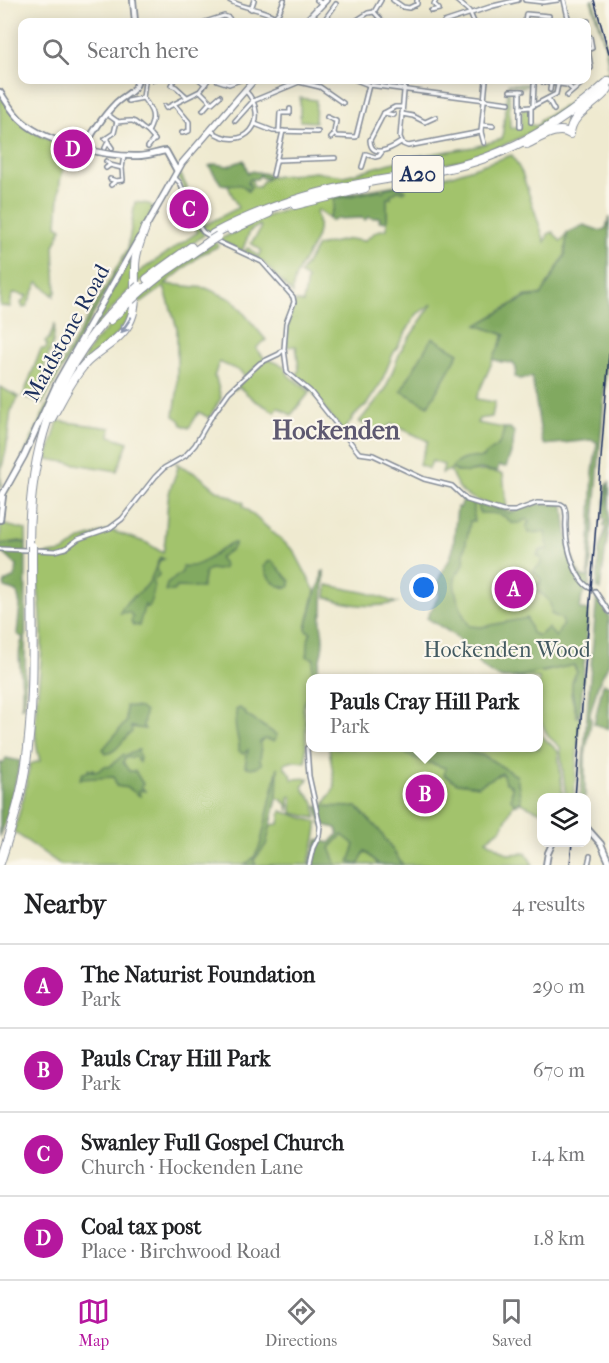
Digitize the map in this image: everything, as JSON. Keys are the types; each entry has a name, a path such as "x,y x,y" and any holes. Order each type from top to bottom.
{"highway":[{"name":"A20","path":"0,851 17,794 25,749 30,549 36,474 46,425 65,381 95,331 115,308 161,267 242,219 275,205 316,193 455,167 485,158 542,131 571,113 609,81"},
{"name":"A20","path":"140,288 212,237 287,207 364,188 459,171 510,153 575,116 609,89"},
{"path":"527,144 559,130 566,130 570,134 575,118 609,89"},
{"name":"A20","path":"46,425 62,396 81,369 129,323 135,302 133,256 145,228"},
{"name":"A20","path":"65,381 96,336 130,297"},
{"path":"22,471 31,466 46,425"},
{"path":"26,496 30,549"},
{"name":"A20","path":"0,863 20,794 28,750 32,692 30,549"}],"main road":[{"path":"307,18 321,1"},
{"path":"145,228 173,178 176,167 249,84"},
{"name":"Maidstone Road","path":"0,500 24,456 58,381 133,256"}],"street":[{"path":"133,0 135,18"},
{"path":"230,0 275,17 284,0"},
{"path":"251,9 254,0"},
{"path":"374,12 381,0"},
{"path":"393,0 409,8 417,4 417,0"},
{"path":"431,11 440,9 434,4 436,0"},
{"path":"456,0 472,18"},
{"path":"491,0 493,6"},
{"path":"458,18 518,0"},
{"path":"525,0 543,3 558,0"},
{"path":"564,0 568,18"},
{"path":"327,18 336,4"},
{"path":"360,18 374,12"},
{"path":"374,12 379,18"},
{"path":"526,18 526,14 549,16"},
{"path":"85,149 91,136 118,100 132,92 137,84"},
{"path":"145,84 144,98 154,114 153,123 148,132"},
{"path":"172,84 187,97"},
{"path":"165,108 200,91 205,84"},
{"path":"235,119 253,101 294,84"},
{"path":"308,84 329,92 343,103"},
{"path":"404,84 400,137 402,142 408,146 481,132"},
{"path":"483,143 481,132 486,84"},
{"path":"550,90 551,84"},
{"path":"520,108 532,106 556,94 558,84"},
{"path":"564,84 573,90"},
{"path":"567,96 581,84"},
{"path":"327,117 336,122 333,136 356,137 369,85 509,103"},
{"path":"531,122 534,85"},
{"path":"210,129 222,137 233,139 248,134 255,124 257,114 253,101 245,90"},
{"path":"510,90 522,91 520,127"},
{"path":"200,91 210,102"},
{"path":"1,95 28,126 72,147 124,156 141,156 165,151 176,167"},
{"path":"203,110 220,96"},
{"path":"129,102 144,98"},
{"path":"548,99 554,110"},
{"path":"174,104 189,122 189,131 182,132"},
{"path":"362,167 366,154 371,148 370,140 384,113 395,107 402,107"},
{"path":"273,175 281,131 280,113 290,113 290,109"},
{"path":"384,113 394,115"},
{"path":"107,114 117,121 135,120 154,139 148,147"},
{"path":"402,114 425,122 436,117"},
{"path":"105,148 107,140 114,133 117,121"},
{"path":"255,124 269,130 318,132"},
{"path":"482,125 493,126"},
{"path":"107,140 112,148"},
{"path":"366,154 379,156 382,152 402,142"},
{"path":"371,148 382,152"},
{"path":"110,179 123,180 124,156"},
{"path":"277,160 335,158"},
{"path":"106,161 108,166 122,168"},
{"path":"173,178 180,183 196,222 203,232 262,262 293,297 294,302 286,323 284,349 289,376 310,391 358,453 373,455 408,473 452,486 467,500 503,511 515,511 537,503 561,504 567,513 567,538 576,572 581,581 590,588"},
{"path":"111,185 116,181"},
{"path":"0,549 55,551 66,548 78,539 110,528 122,519 164,468 185,456 195,445 229,392 265,360 279,354 284,349"},
{"path":"279,354 285,356"},
{"path":"0,520 4,493"},
{"path":"595,591 609,612"},
{"path":"307,752 309,776 320,826 309,865"},
{"path":"591,833 601,844 609,862"},
{"path":"546,865 551,847"},
{"path":"588,865 590,856"}],"green space":[{"path":"591,0 593,0 608,52 609,70 605,46"},
{"path":"609,72 609,77 570,108 542,126 497,149 417,170 319,189 254,211 207,234 177,178 178,174 181,175 205,225 238,208 226,185 241,185 248,191 251,187 248,181 251,178 254,187 259,187 270,177 315,172 345,176 412,157 474,147 502,139 508,84 532,84 523,87 509,85 510,128 521,128 522,109 531,109 528,124 536,126 540,120 574,101 593,84 592,81 601,80 601,74"},
{"path":"0,98 37,134 70,148 60,181 57,225 62,228 54,246 56,293 54,296 38,282 26,307 23,308 21,303 27,296 15,293 12,295 10,307 0,306"},
{"path":"300,98 316,100 315,122 300,121"},
{"path":"512,155 522,173 545,242 548,234 553,232 561,242 567,233 565,255 541,295 526,296 477,325 504,335 476,399 495,402 492,417 479,419 477,423 504,428 501,443 494,450 457,472 485,471 503,474 507,510 473,499 464,493 450,470 442,473 444,465 432,461 429,469 419,465 428,441 392,424 379,432 359,422 385,390 401,350 432,304 417,314 393,354 381,383 367,404 354,416 343,432 310,389 296,378 299,370 296,346 287,347 287,341 295,301 303,303 307,279 300,274 317,246 350,239 364,241 377,231 387,229 387,198 398,187 383,192 380,190 335,198 329,218 318,210 316,212 318,231 316,239 298,270 293,294 262,261 244,252 248,248 258,256 262,251 251,243 261,229 260,225 250,231 242,251 219,240 259,219 318,199 452,175"},
{"path":"244,160 248,173 252,171 271,175 267,178 262,178 260,175 257,179 250,179 248,183 251,187 248,191 239,185 221,184 209,166 215,164 228,166"},
{"path":"399,186 406,190 404,192 398,190 391,194 391,198 387,198 387,222 379,221 378,217 368,217 365,220 362,218 331,221 329,219 334,207 334,199 380,190 383,192 385,188"},
{"path":"135,202 149,204 154,208 42,404 23,396 41,349 46,349 45,341 49,339 55,323 53,343 42,372 54,377 128,248"},
{"path":"191,211 204,235 136,284 136,274 198,232 193,224"},
{"name":"Hockenden Wood","path":"609,217 609,333 589,587 582,596 580,609 589,610 580,715 577,715 572,692 572,682 577,672 574,665 530,674 493,674 480,664 456,637 427,618 439,595 440,576 450,559 457,507 460,508 463,500 474,503 474,521 470,521 464,562 456,577 455,590 470,626 481,627 527,618 532,633 539,636 548,628 556,637 563,624 562,619 551,614 550,604 546,597 529,588 531,584 540,584 541,579 533,571 541,564 541,558 537,555 541,550 548,549 545,532 528,533 526,527 529,522 526,519 519,523 511,523 501,515 480,513 478,504 509,513 537,504 561,504 564,506 567,534 574,560 581,577 588,577 593,473 597,442 591,440 545,445 542,441 532,377 520,379 515,377 516,368 513,363 493,359 505,335 477,325 527,297 541,296 565,255 567,233 584,225 601,231 606,228"},
{"path":"215,242 218,244 217,247 202,254 165,284 206,288 233,300 266,340 256,348 265,359 245,377 240,371 219,362 214,377 221,398 209,418 199,412 189,428 182,425 180,420 174,416 177,393 177,328 164,287 141,303 137,298 172,269"},
{"path":"132,257 133,286 94,329 43,420 30,454 4,497 45,410"},
{"path":"134,302 126,323 112,340 77,368 95,341"},
{"path":"433,338 459,353 428,406 401,391"},
{"path":"266,360 284,366 289,376 310,392 291,415 278,407 275,412 254,400 239,387 233,390"},
{"path":"0,387 19,397 11,411 6,451 0,475"},
{"path":"58,421 111,428 110,436 128,442 117,471 47,459"},
{"path":"504,428 510,428 514,432 513,447 506,467 499,466 497,472 479,469 465,472 451,469 465,459 482,458 499,444"},
{"path":"176,463 198,475 217,490 244,503 243,506 294,551 315,591 306,628 311,631 308,657 314,658 315,664 312,674 306,674 306,698 303,709 306,722 306,762 294,761 284,764 292,779 309,778 302,787 315,804 316,818 292,813 292,796 289,797 289,811 282,799 277,799 270,825 279,824 281,811 317,822 308,865 255,865 254,860 247,865 61,865 14,832 30,764 40,761 36,718 42,634 35,556 63,552 82,539 110,530 147,543 163,553 169,495 178,467"},
{"path":"609,482 609,526 600,590 597,588 599,551 606,528 603,526 606,520 603,518 606,486"},
{"name":"Hockenden Wood","path":"463,500 492,508 516,511 566,539 577,576 588,587 582,596 580,609 589,610 543,672 573,665 577,672 571,694 577,717 580,717 574,793 566,793 560,747 548,736 543,726 543,674 498,674 456,618 452,559"},
{"path":"1,524 26,530 26,543 20,541 0,544"},
{"path":"26,543 25,697 21,708 19,655 23,638 17,634 20,605 17,592 5,588 4,584 15,577 17,566 0,550 0,544"},
{"path":"231,543 235,543 232,549 219,558 224,568 210,569 205,572 202,588 177,587 174,591 165,591 167,584 182,572 183,566 202,563"},
{"path":"160,557 164,559 159,561 157,568 159,575 153,581 154,589 150,605 147,608 145,605 139,626 133,625 131,621 133,617 129,612 120,613 125,604 149,582"},
{"path":"272,561 290,581 290,586 287,588 278,586 267,575 264,566"},
{"path":"324,571 321,622 323,645 316,674 312,674 314,659 307,656 311,632 306,628"},
{"path":"327,585 368,593 397,603 370,606 344,602 326,597"},
{"path":"597,594 609,617 609,663 598,685 590,714 591,721 585,756 585,793 580,793"},
{"path":"603,683 609,686 609,729 594,724"},
{"path":"126,706 140,708 145,712 143,726 145,729 131,727 132,732 114,751 106,754 103,749 126,722"},
{"path":"240,708 246,715 277,735 274,741 264,739 260,742 262,764 254,768 245,766 248,750 243,754 239,751 235,723 236,710"},
{"path":"543,737 558,751 563,793 537,793 537,810 521,803 513,805 502,828 486,840 508,854 526,853 533,865 310,865 318,840 330,843 338,835 336,828 321,824 320,811 335,787 330,752 543,752"},
{"path":"139,750 139,762 136,757 125,758 123,762 129,771 135,771 143,784 141,786 145,791 139,790 140,796 128,788 116,786 114,777 80,779 83,773 88,772 88,769 98,771 105,766 109,767 123,755"},
{"path":"403,752 469,752 485,756 517,776 521,802 515,804 511,799 512,786 505,782 502,773 478,786 457,783 444,775 446,768"},
{"path":"6,758 20,761 10,807 0,837 0,762 3,764"},
{"path":"278,767 277,799 266,845 254,860 255,865 245,865 254,857 260,846"},
{"path":"317,806 357,807 379,830 403,865 379,865 365,851 358,865 349,862 355,845 342,835 330,848 337,865 310,865 318,840 330,843 338,834 336,828 321,824"}],"railway":[{"path":"594,0 609,53"},
{"path":"575,793 609,354"},
{"path":"570,865 572,847"}],"place":[{"name":"Coal tax post","path":"73,149"},
{"name":"Swanley Full Gospel Church","path":"189,209"},
{"name":"The Naturist Foundation","path":"514,589"},
{"name":"Pauls Cray Hill Park","path":"425,794"}],"district":[{"name":"Hockenden","path":"336,430"}]}
